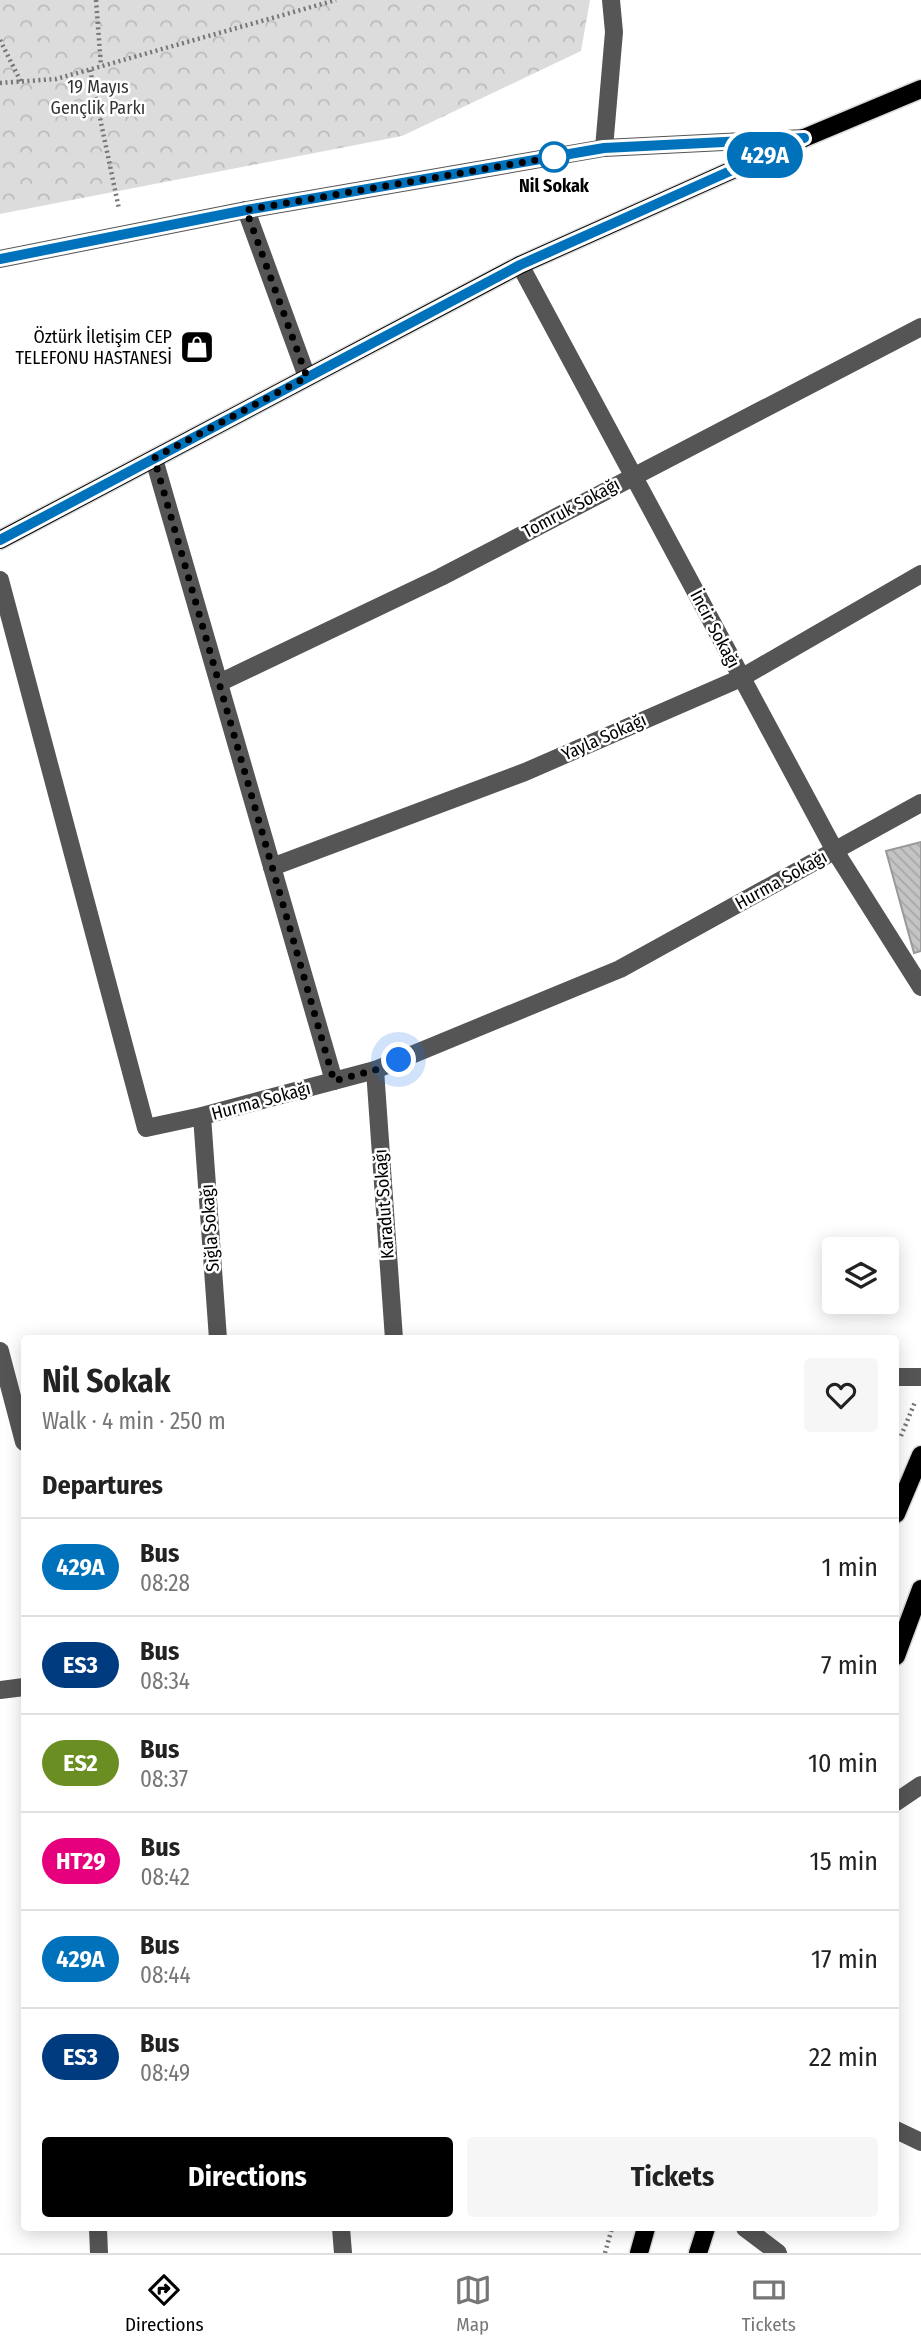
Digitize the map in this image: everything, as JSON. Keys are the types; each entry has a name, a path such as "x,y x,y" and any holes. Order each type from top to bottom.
{"main road":[{"path":"0,540 520,265 804,138 921,89"},
{"path":"899,1507 921,1455"},
{"path":"899,1648 921,1589"},
{"path":"639,2253 645,2231"},
{"path":"698,2253 705,2231"}],"street":[{"path":"604,148 614,32 611,0"},
{"path":"0,259 246,210 604,148 804,138"},
{"path":"246,210 307,377"},
{"name":"İncir Sokağı","path":"520,265 835,850 921,987"},
{"name":"Tomruk Sokağı","path":"219,683 441,578 921,327"},
{"path":"154,458 334,1081"},
{"name":"Yayla Sokağı","path":"272,867 525,772 741,677 921,575"},
{"name":"Hurma Sokağı","path":"0,580 146,1128 202,1116 375,1070 620,969 921,803"},
{"name":"Karadut Sokağı","path":"375,1070 394,1335"},
{"name":"Sığla Sokağı","path":"202,1116 218,1335"},
{"path":"0,1352 21,1431"},
{"path":"899,1377 921,1377"},
{"path":"0,1690 21,1687"},
{"path":"899,1800 921,1785"},
{"path":"899,2131 921,2142"},
{"path":"98,2231 99,2253"},
{"path":"341,2231 343,2253"},
{"path":"749,2231 778,2253"}],"path":[{"path":"96,0 101,66"},
{"path":"0,83 56,79 336,0"},
{"path":"0,40 21,82"},
{"path":"90,70 125,234"},
{"path":"899,1440 916,1400"},
{"path":"605,2253 611,2231"}],"green space":[{"name":"19 Mayıs Gençlik Parkı","path":"0,0 590,0 581,51 402,136 0,214"}],"building":[{"path":"921,842 921,951 914,953 886,851"}],"bus line":[{"name":"429A","path":"0,259 246,210 604,148 804,138 520,265 0,540"}],"place":[{"name":"Nil Sokak","path":"554,157"},
{"name":"Öztürk İletişim CEP TELEFONU HASTANESİ","path":"197,347"}],"route":[{"path":"399,1060 375,1070 334,1081 154,458 307,377 246,210 554,157"}]}
